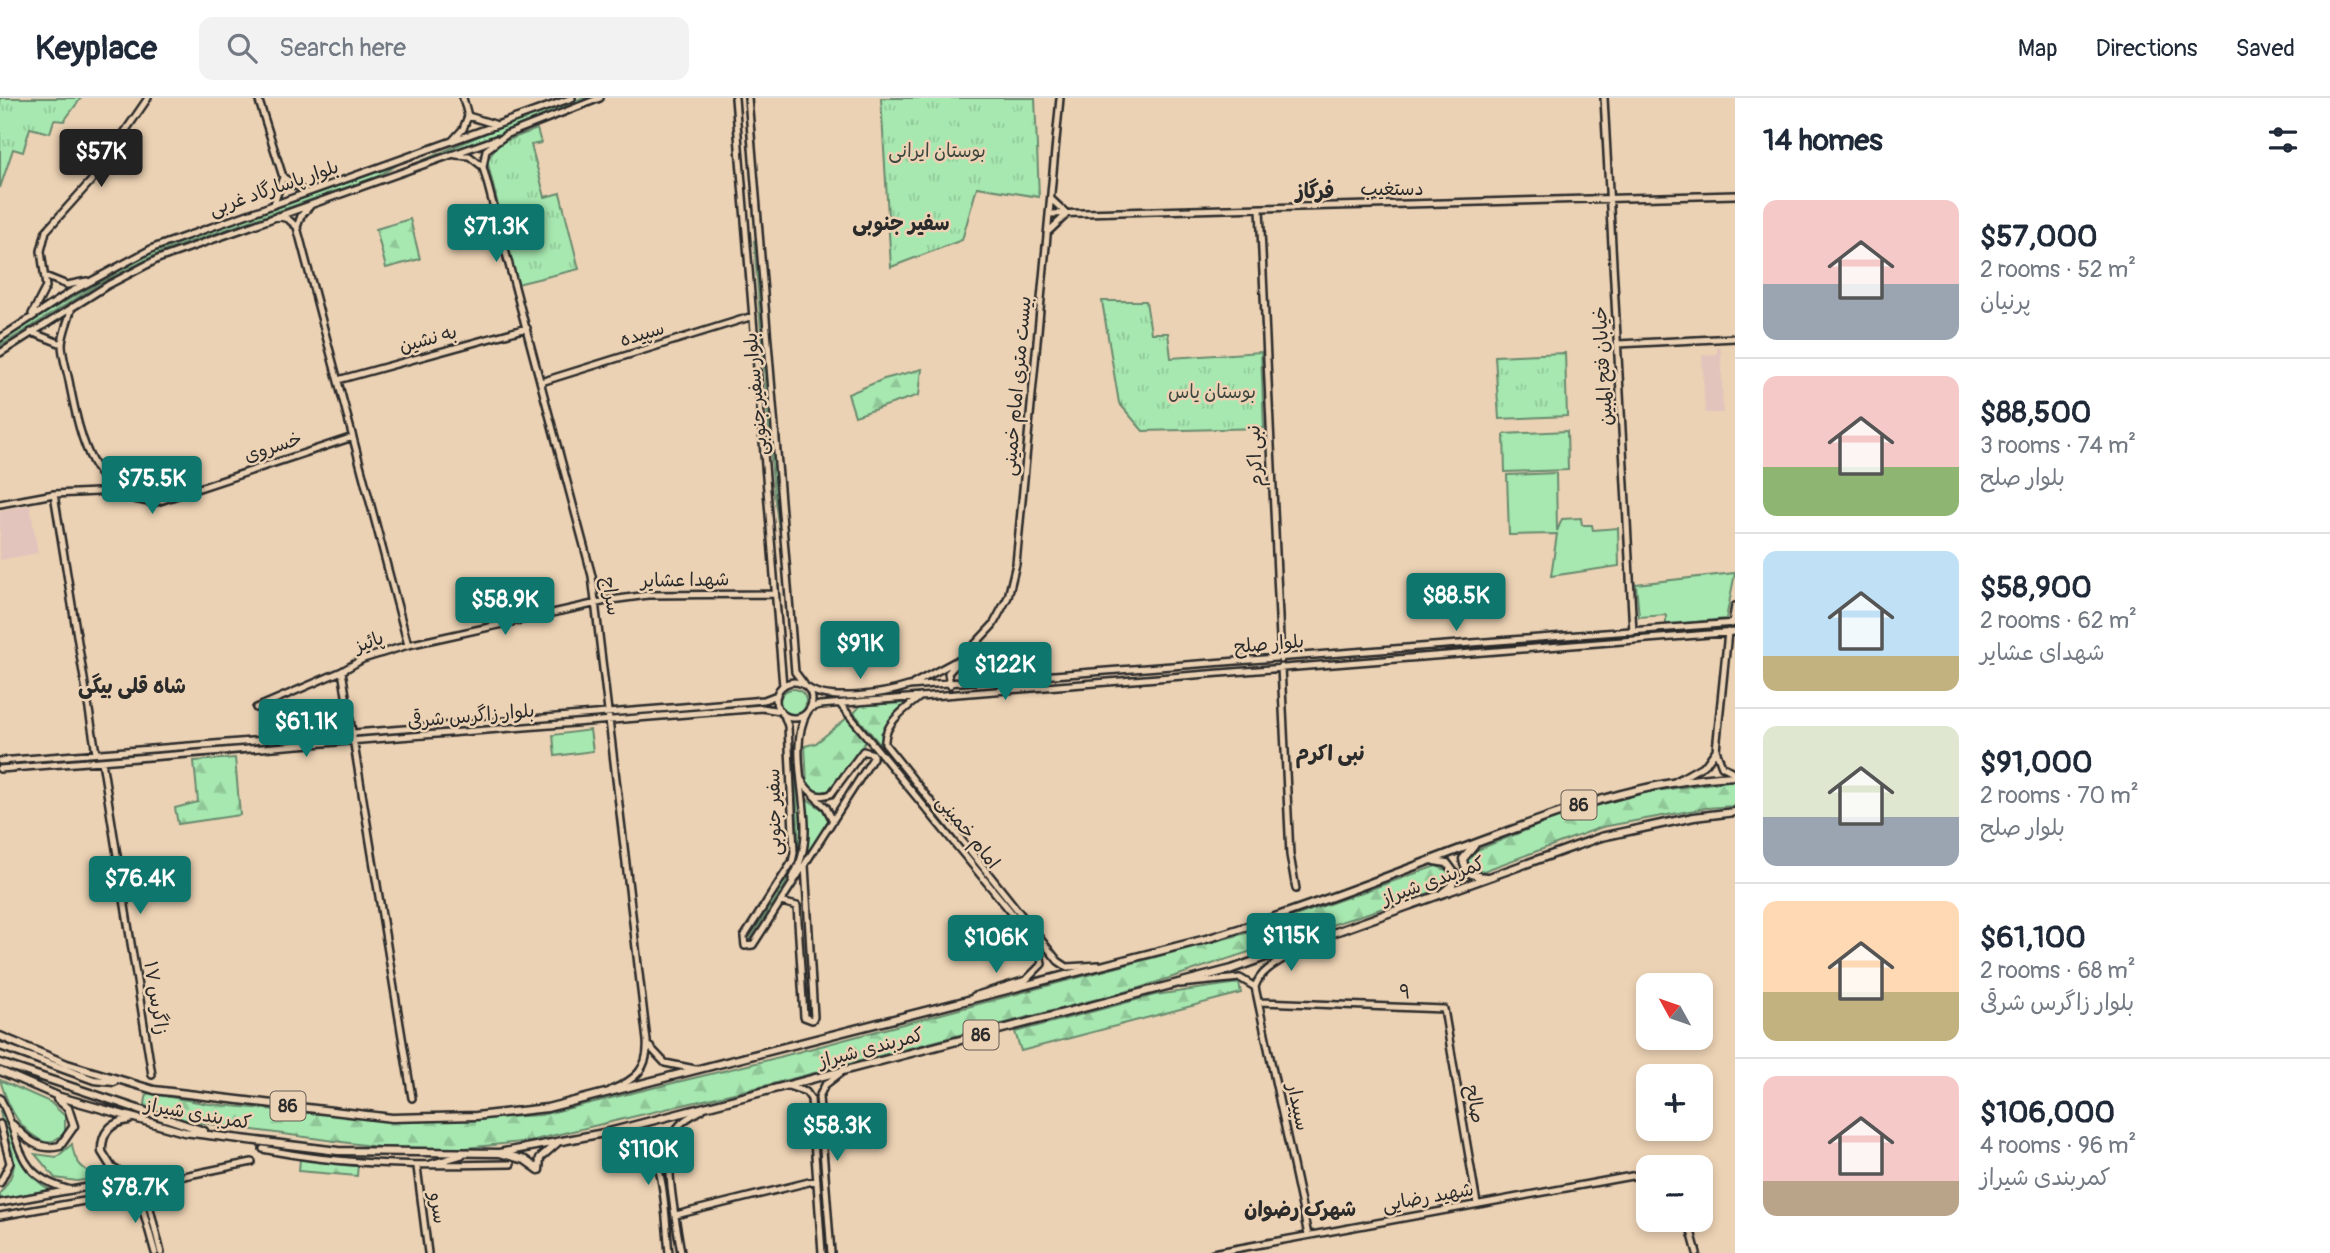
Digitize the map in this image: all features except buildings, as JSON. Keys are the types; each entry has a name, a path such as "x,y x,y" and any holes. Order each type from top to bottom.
{"highway":[{"name":"کمربندی شیراز","path":"0,1036 67,1064 126,1084 154,1090 401,1118 502,1114 585,1100 1253,925 1587,802 1735,774"},
{"name":"کمربندی شیراز","path":"0,1071 47,1092 184,1132 209,1132 338,1151 462,1155 499,1153 609,1132 1232,969 1632,829 1735,812"},
{"path":"1479,842 1465,855 1465,867 1473,875 1492,877"},
{"path":"1429,861 1447,863 1456,875 1452,885 1435,897"},
{"path":"0,1046 94,1080 126,1084"},
{"path":"0,1063 209,1132"},
{"path":"13,1125 31,1143 49,1149 60,1146 74,1126 72,1117 68,1108 47,1092"},
{"path":"132,1179 105,1160 102,1144 111,1126 134,1119"},
{"path":"499,1153 525,1160 539,1170 540,1158 558,1142"}],"street":[{"path":"27,320 43,297 47,277 41,251 46,230 91,181 148,98"},
{"path":"258,98 283,177 294,188 308,193"},
{"path":"446,145 460,134 468,116 463,98"},
{"name":"بلوار پاسارگاد غربی","path":"0,338 91,281 153,248 572,98"},
{"name":"بلوار پاسارگاد غربی","path":"0,353 72,306 158,259 481,145 598,98"},
{"name":"بلوار سفیر جنوبی","path":"735,98 783,686"},
{"name":"بلوار سفیر جنوبی","path":"748,98 795,672 806,686"},
{"name":"بیست متری امام خمینی","path":"959,659 993,625 1008,597 1014,575 1060,98"},
{"name":"خیابان فتح المبین","path":"1604,98 1633,632"},
{"path":"468,116 484,123 499,124"},
{"path":"453,155 469,156 483,167 486,150 506,135"},
{"path":"402,160 406,172"},
{"name":"سراج","path":"483,167 597,603 647,1041"},
{"path":"274,204 283,177"},
{"name":"دستغیب","path":"1049,214 1735,195"},
{"path":"1048,232 1067,214 1051,199"},
{"path":"277,216 288,219 298,227 301,216 311,205"},
{"name":"نبی اکرم","path":"1260,209 1281,660"},
{"name":"پائیز","path":"298,227 408,645 363,659 342,671 412,1098"},
{"path":"747,235 758,233"},
{"path":"47,277 68,285 91,281"},
{"path":"31,332 62,344 72,306"},
{"name":"سپیده","path":"541,382 753,316"},
{"name":"به نشین","path":"338,380 527,328"},
{"path":"1618,344 1735,338"},
{"name":"خسروى","path":"62,344 88,458 102,479 119,491 145,502 157,502 353,437"},
{"path":"0,503 54,494 119,491"},
{"path":"54,494 96,754"},
{"path":"769,536 783,534"},
{"name":"شهدا عشایر","path":"408,645 597,603 648,595 774,594"},
{"path":"1734,623 1735,606"},
{"name":"بلوار صلح","path":"806,686 819,696 877,693 909,686 1087,675 1734,623"},
{"path":"1732,632 1716,750 1721,766 1735,774"},
{"name":"بلوار صلح","path":"809,709 1088,682 1732,632"},
{"path":"1594,635 1595,642"},
{"path":"950,685 948,673 959,659"},
{"path":"909,686 959,659"},
{"path":"783,662 794,661"},
{"path":"1281,667 1290,855 1296,889"},
{"path":"256,708 342,671"},
{"path":"1087,675 1088,682"},
{"path":"793,682 806,686 812,699 809,709 795,718 782,713 776,695 783,686 793,682"},
{"name":"بلوار زاگرس شرقی","path":"0,761 748,702 776,695"},
{"name":"امام خمینی","path":"909,780 885,744 884,737 894,720 920,697"},
{"path":"748,702 748,709"},
{"name":"امام خمینی","path":"840,704 909,780 1054,956"},
{"name":"بلوار زاگرس شرقی","path":"0,769 748,709 782,713"},
{"name":"سفیر جنوبی","path":"786,893 803,855 800,743 801,722 809,709"},
{"name":"سفیر جنوبی","path":"781,902 753,945 745,946 744,937 792,862 794,841 789,744 782,713"},
{"path":"498,721 498,729"},
{"path":"394,730 394,738"},
{"path":"320,736 320,745"},
{"path":"789,744 797,740 800,743"},
{"path":"159,748 160,756"},
{"path":"808,924 798,924 795,904 781,902 873,758 869,750 863,751 831,794 823,797 811,793"},
{"path":"1661,786 1699,768 1716,750"},
{"path":"46,758 47,765"},
{"name":"زاگرس ۱۷","path":"102,761 152,1074"},
{"path":"801,779 826,807 833,821"},
{"name":"سفیر جنوبی","path":"798,924 804,1017 812,1020 814,1017 805,865"},
{"path":"958,1003 1032,976 1040,969 1043,959 1042,944"},
{"path":"1173,984 1196,985 1240,978 1255,987 1266,970 1286,961 1307,944"},
{"path":"1043,959 1050,962 1054,956 1067,967 1105,964"},
{"name":"سپیدار","path":"1255,987 1308,1235"},
{"name":"۹","path":"1259,1002 1444,1009"},
{"name":"صالح","path":"1444,1009 1477,1204"},
{"path":"647,1041 652,1052 665,1063 698,1070"},
{"path":"585,1100 636,1077 646,1063 647,1041"},
{"path":"831,1253 819,1097 825,1085 842,1072"},
{"path":"788,1086 803,1090 811,1098 822,1253"},
{"path":"811,1098 816,1095 819,1097"},
{"path":"0,1098 13,1125 23,1161 30,1171 51,1184 71,1190"},
{"path":"681,1253 670,1163 671,1140 682,1122 708,1106"},
{"path":"0,1124 10,1163 0,1183"},
{"path":"609,1132 632,1135 642,1140 655,1157"},
{"path":"669,1253 652,1143 654,1136 663,1134 671,1140"},
{"path":"263,1149 298,1156 417,1167 511,1164"},
{"path":"417,1167 462,1155"},
{"path":"0,1216 143,1188 252,1162"},
{"name":"سرو","path":"417,1167 428,1253"},
{"name":"شهید رضایی","path":"1213,1253 1636,1175"},
{"path":"0,1203 132,1179 143,1188 161,1253"},
{"path":"676,1215 817,1180"},
{"path":"85,1188 89,1193 87,1199"},
{"path":"143,1188 155,1253"},
{"path":"1691,1232 1697,1252"}],"shaded area":[{"path":"1717,347 1721,347 1723,413 1705,413 1702,355 1717,354"},
{"path":"30,505 38,553 0,560 0,510"}],"green space":[{"path":"0,98 81,98 64,121 54,120 50,133 30,128 23,152 13,149 0,188"},
{"path":"582,98 589,98 557,113 410,166 493,130"},
{"name":"بوستان ایرانی","path":"881,98 1035,98 1039,197 977,187 962,240 891,267"},
{"path":"537,129 541,143 531,145 545,197 560,193 579,269 517,284 487,160 500,143"},
{"path":"399,164 376,177 161,252 99,284 0,346 4,338 152,252"},
{"path":"410,219 420,259 386,268 376,229"},
{"path":"754,240 760,274 779,529 774,495"},
{"name":"بوستان یاس","path":"1102,301 1146,301 1151,333 1168,333 1171,358 1261,352 1264,428 1143,431 1119,403"},
{"path":"1565,353 1567,416 1499,419 1495,356"},
{"path":"922,369 919,395 855,416 848,394 884,379"},
{"path":"1567,431 1568,470 1505,472 1504,434"},
{"path":"1556,473 1557,531 1562,519 1581,518 1582,525 1592,525 1593,530 1618,528 1619,566 1551,576 1557,534 1509,535 1507,475"},
{"path":"1735,573 1726,619 1666,625 1666,615 1639,617 1636,584"},
{"path":"793,689 802,693 806,702 802,711 793,715 784,711 780,702 784,693"},
{"path":"907,703 881,733 887,753 854,713 861,705"},
{"path":"847,718 866,741 833,790 819,795 807,784 805,746 816,743"},
{"path":"590,730 593,751 555,756 553,735"},
{"path":"794,744 797,745 802,848 785,885 749,941 799,851"},
{"path":"235,758 240,815 178,824 175,808 198,802 194,761"},
{"path":"1735,780 1735,806 1706,808 1602,827 1478,873 1469,870 1466,863 1468,856 1477,850 1568,813 1648,792"},
{"path":"804,797 826,812 829,819 795,876 806,850"},
{"path":"1436,866 1451,872 1450,882 1441,889 1139,988 772,1084 530,1141 457,1149 379,1147 143,1115 147,1093 209,1104 409,1122 541,1115 764,1061 1250,932"},
{"path":"1239,983 1241,993 1021,1051 1015,1032 1155,995"},
{"path":"0,1080 50,1102 65,1116 65,1133 49,1144 30,1133 17,1119"},
{"path":"0,1111 5,1114 24,1166 50,1190 0,1199 0,1193 13,1171 14,1162"},
{"path":"72,1144 80,1165 98,1178 77,1181 55,1178 35,1154 57,1157"},
{"path":"300,1159 358,1163 357,1176 299,1171"}],"district":[{"name":"فرگاز","path":"1315,191"},
{"name":"سفیر جنوبی","path":"901,223"},
{"name":"شاه قلی بیگی","path":"132,686"},
{"name":"نبی اکرم","path":"1330,753"},
{"name":"شهرک رضوان","path":"1300,1209"}]}
